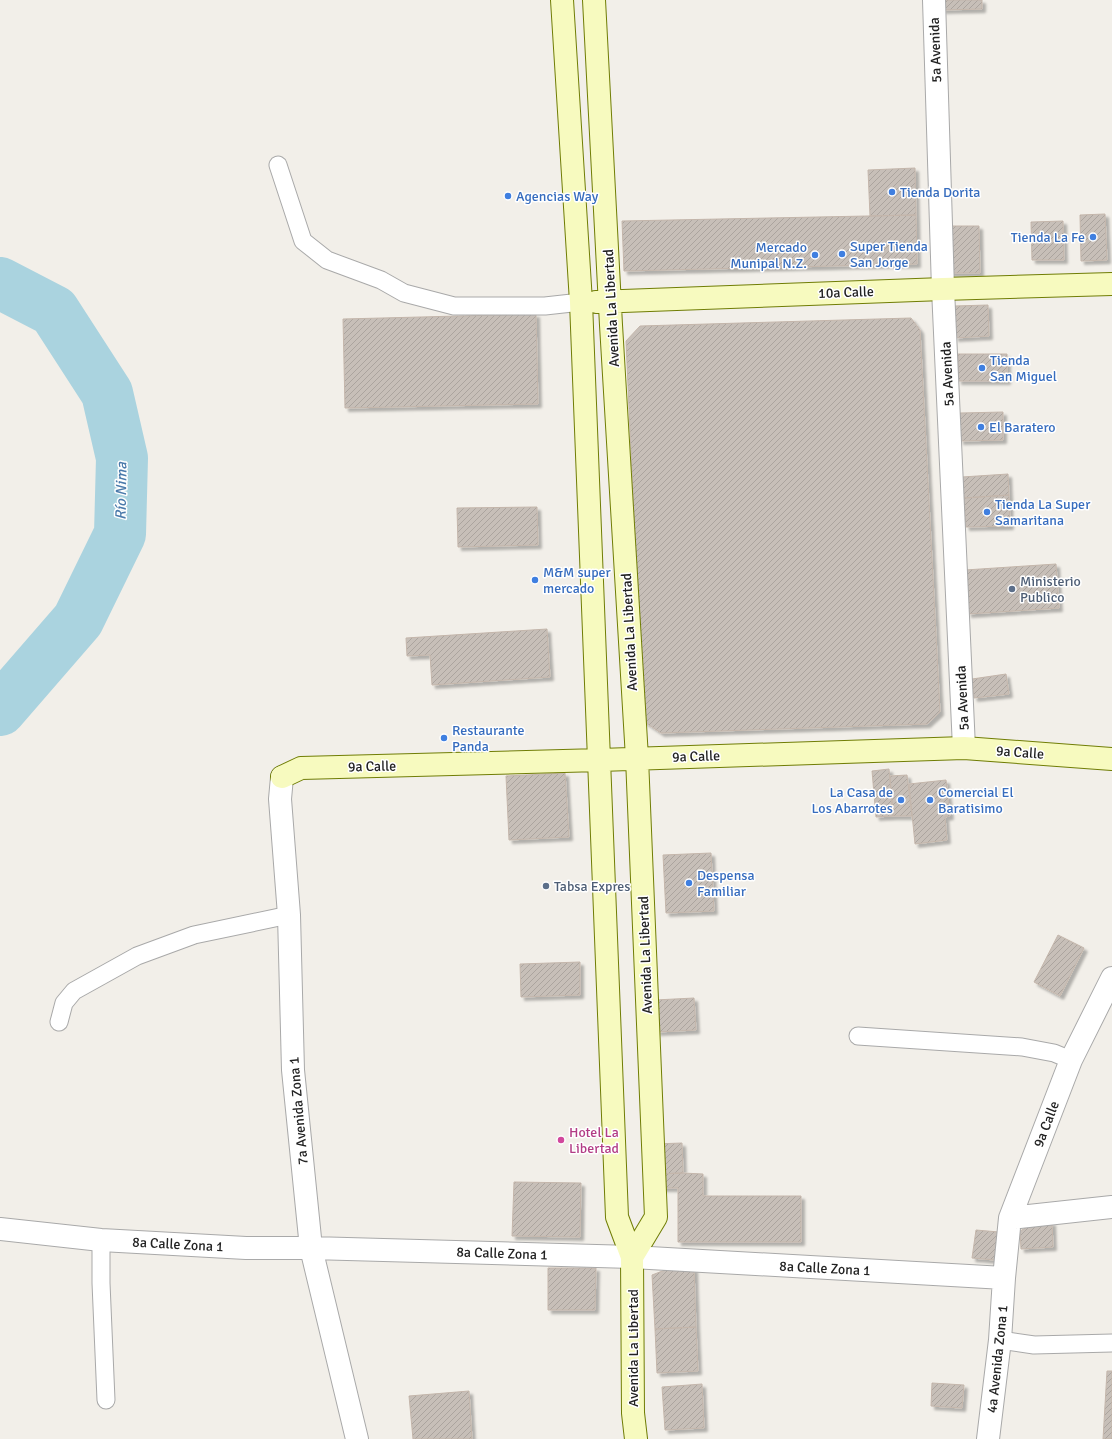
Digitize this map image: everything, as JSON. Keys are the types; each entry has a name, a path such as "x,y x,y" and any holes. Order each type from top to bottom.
{"street":[{"name":"Avenida La Libertad","path":"562,0 581,302 617,1217 632,1257 633,1413 636,1439"},
{"name":"Avenida La Libertad","path":"594,0 637,758 656,1217 632,1257"},
{"name":"5a Avenida","path":"934,0 943,289 964,748"},
{"name":"10a Calle","path":"581,302 1112,284"},
{"name":"9a Calle","path":"282,777 301,768 964,748 1112,759"},
{"name":"7a Avenida Zona 1","path":"282,777 280,799 289,915 293,1070 311,1248 357,1439"},
{"name":"9a Calle","path":"1004,1278 1010,1218 1070,1060 1112,978"},
{"path":"1010,1218 1112,1207"},
{"name":"8a Calle Zona 1","path":"0,1229 101,1240 246,1248 311,1248 632,1257 1004,1278"},
{"name":"4a Avenida Zona 1","path":"988,1439 1000,1340 1004,1278"}],"lane":[{"path":"278,165 303,241 327,260 381,280 404,293 454,306 545,306 581,302"},
{"path":"59,1022 64,1003 74,990 137,956 194,935 289,915"},
{"path":"858,1036 1022,1047 1054,1053 1070,1060"},
{"path":"101,1240 101,1283 106,1400"},
{"path":"1000,1340 1034,1345 1112,1343"}],"building":[{"path":"942,0 982,0 982,9 942,10"},
{"name":"Tienda Dorita","path":"915,168 916,215 870,216 868,170"},
{"name":"Tienda La Fe","path":"1105,214 1107,260 1081,261 1080,215"},
{"path":"916,215 917,264 624,271 622,221"},
{"path":"1063,221 1064,260 1032,260 1031,222"},
{"path":"949,226 979,226 980,273 949,273"},
{"path":"988,305 989,336 955,338 954,306"},
{"path":"536,314 538,404 345,408 343,319"},
{"path":"911,318 920,330 940,712 927,724 661,733 643,721 626,341 640,326"},
{"name":"Tienda San Miguel","path":"958,354 1007,354 1007,381 958,381"},
{"name":"El Baratero","path":"1003,412 1003,440 960,441 960,413"},
{"path":"1008,474 1009,495 964,498 962,477"},
{"name":"Tienda La Super Samaritana","path":"1009,495 1010,526 966,527 964,498"},
{"path":"537,507 538,545 458,547 457,508"},
{"name":"Ministerio Publico","path":"1056,564 1059,608 968,614 965,570"},
{"path":"547,629 550,677 432,685 430,655 407,656 406,638"},
{"path":"1006,674 1009,694 974,698 972,679"},
{"path":"889,769 893,816 876,817 872,771"},
{"path":"565,773 569,837 509,840 506,776"},
{"name":"La Casa de Los Abarrotes","path":"907,775 912,816 893,816 890,776"},
{"name":"Comercial El Baratisimo","path":"946,780 950,816 945,817 947,840 915,844 909,784"},
{"name":"Despensa Familiar","path":"711,853 714,911 666,913 663,855"},
{"path":"1058,935 1084,948 1060,996 1034,982"},
{"path":"580,962 580,995 521,997 520,964"},
{"path":"694,998 696,1030 657,1032 655,1000"},
{"path":"682,1143 683,1173 655,1174 654,1144"},
{"path":"655,1174 703,1174 703,1196 801,1196 801,1242 678,1242 678,1188 656,1188"},
{"path":"514,1182 581,1183 580,1237 512,1236"},
{"path":"1052,1222 1053,1247 1021,1249 1020,1231 1033,1224"},
{"path":"976,1230 999,1232 995,1260 972,1258"},
{"path":"548,1268 596,1268 595,1310 548,1310"},
{"path":"694,1268 696,1327 655,1329 652,1275 665,1270"},
{"path":"696,1327 698,1371 657,1373 655,1329"},
{"path":"1107,1371 1112,1371 1112,1439 1103,1439"},
{"path":"932,1383 964,1385 962,1408 931,1406"},
{"path":"702,1384 704,1428 665,1430 662,1387"},
{"path":"469,1391 472,1439 413,1439 409,1396"}],"waterway":[{"name":"Río Nima","path":"0,283 54,311 107,393 122,458 120,534 78,620 0,710"}],"place":[{"name":"Tienda Dorita","path":"892,192"},
{"name":"Agencias Way","path":"508,196"},
{"name":"Tienda La Fe","path":"1093,237"},
{"name":"Super Tienda San Jorge","path":"842,254"},
{"name":"Mercado Munipal N.Z.","path":"815,255"},
{"name":"Tienda San Miguel","path":"982,368"},
{"name":"El Baratero","path":"981,427"},
{"name":"Tienda La Super Samaritana","path":"987,512"},
{"name":"M&M super mercado","path":"535,580"},
{"name":"Ministerio Publico","path":"1012,589"},
{"name":"Restaurante Panda","path":"444,738"},
{"name":"La Casa de Los Abarrotes","path":"901,800"},
{"name":"Comercial El Baratisimo","path":"930,800"},
{"name":"Despensa Familiar","path":"689,883"},
{"name":"Tabsa Expres","path":"546,886"},
{"name":"Hotel La Libertad","path":"561,1140"}]}
